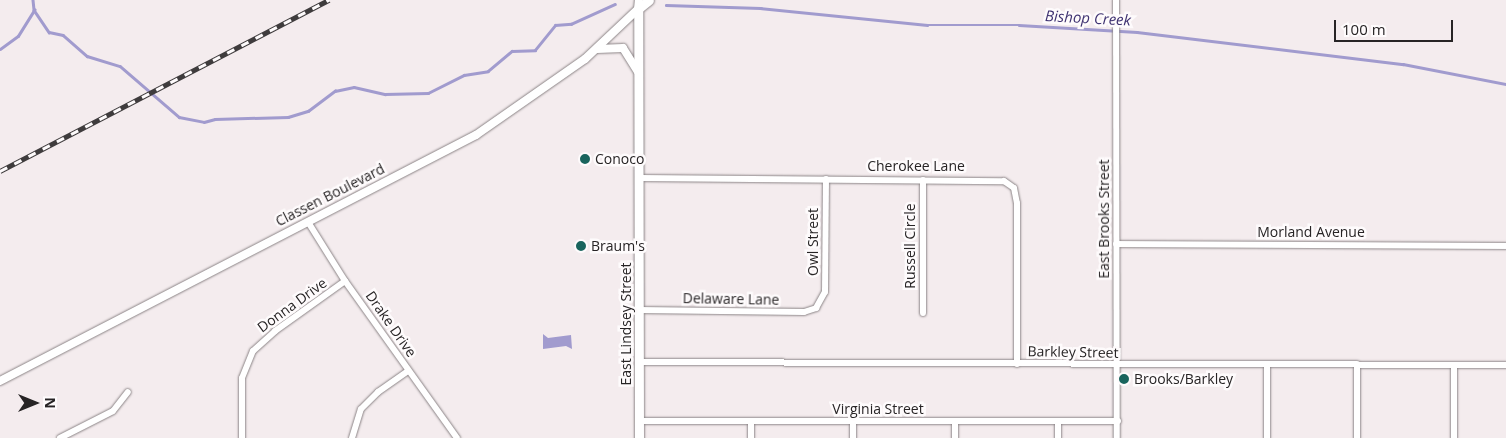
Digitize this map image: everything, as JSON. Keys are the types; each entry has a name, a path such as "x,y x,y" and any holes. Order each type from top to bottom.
{"main road":[{"name":"Classen Boulevard","path":"639,5 649,0"},
{"name":"East Lindsey Street","path":"639,5 639,438"}],"street":[{"name":"East Brooks Street","path":"1116,0 1117,438"},
{"name":"Classen Boulevard","path":"0,381 476,135 560,79 597,49 639,5"},
{"path":"597,49 623,48 638,72"},
{"name":"Cherokee Lane","path":"640,178 997,179 1014,188 1017,203 1017,364"},
{"name":"Owl Street","path":"821,304 825,292 826,179"},
{"name":"Russell Circle","path":"923,180 923,313"},
{"name":"Drake Drive","path":"308,222 345,281 457,438"},
{"name":"Morland Avenue","path":"1116,244 1506,246"},
{"name":"Donna Drive","path":"242,438 242,378 253,351 275,331 345,281"},
{"name":"Delaware Lane","path":"639,310 804,312 821,304"},
{"name":"Barkley Street","path":"639,362 1506,365"},
{"path":"1357,364 1357,438"},
{"path":"1267,365 1267,438"},
{"path":"1454,365 1454,438"},
{"path":"352,438 361,408 378,392 408,371"},
{"path":"60,438 113,411 128,392"},
{"name":"Virginia Street","path":"639,421 1118,421"},
{"path":"751,421 751,438"},
{"path":"955,421 955,438"},
{"path":"1058,421 1058,438"},
{"path":"853,422 853,438"}],"shaded area":[{"path":"543,334 548,338 571,335 572,349 566,346 543,349"}],"waterway":[{"path":"33,0 34,10"},
{"name":"Bishop Creek","path":"34,10 49,32 63,35 87,56 120,66 179,117 204,122 215,119 288,117 308,111 335,91 354,87 385,94 428,93 464,75 488,71 512,51 535,50 555,25 571,24 615,4"},
{"name":"Bishop Creek","path":"666,5 760,8 927,25 1019,25 1137,32 1403,64 1506,84"},
{"name":"Bishop Creek","path":"0,49 18,36 34,10"}],"railway":[{"path":"0,171 329,0"}],"place":[{"name":"Conoco","path":"585,159"},
{"name":"Braum's","path":"581,246"},
{"name":"Brooks/Barkley","path":"1124,379"}]}
